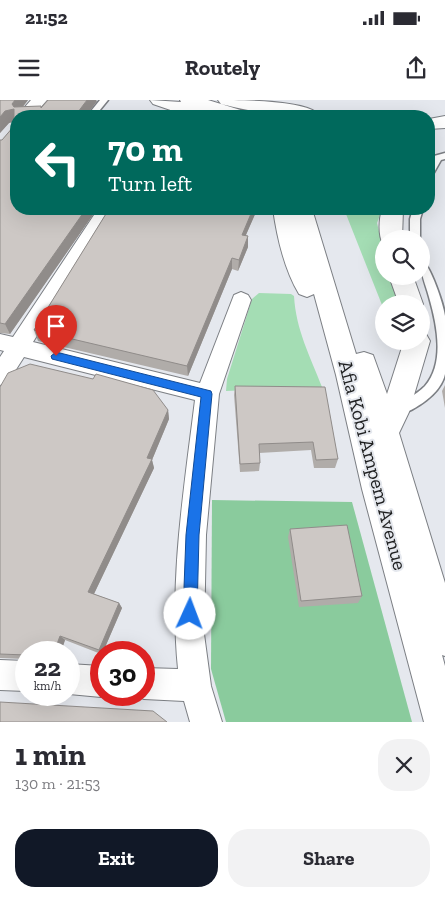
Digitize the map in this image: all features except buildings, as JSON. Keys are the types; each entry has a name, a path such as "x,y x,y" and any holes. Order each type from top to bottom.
{"main road":[{"path":"149,100 166,110"},
{"path":"159,100 203,110"},
{"path":"189,100 205,110"},
{"path":"226,100 249,106 308,110"},
{"path":"284,215 293,251 314,308 349,375"},
{"name":"Afia Kobi Ampem Avenue","path":"303,215 349,375 377,489 443,722"},
{"name":"Afia Kobi Ampem Avenue","path":"323,215 390,422 445,639"},
{"path":"391,215 391,230"},
{"path":"390,422 414,350"}],"street":[{"path":"30,110 39,100"},
{"path":"0,376 9,344 103,215"},
{"path":"206,722 195,686 189,634 192,535 207,394 241,300"},
{"path":"9,344 207,394"},
{"path":"0,675 15,676"},
{"path":"155,684 195,686"}],"lane":[{"path":"96,110 104,100"},
{"path":"435,162 437,158 445,156"},
{"path":"415,230 416,215"},
{"path":"390,422 424,396 435,385 443,364 445,336 430,285"}],"green space":[{"path":"346,215 380,215 377,223 379,230 375,230 375,285 396,285 400,295 378,295"},
{"path":"259,293 291,294 294,296 301,332 322,387 226,391 227,379 252,299"},
{"path":"212,500 352,502 412,722 226,722 211,669"}],"route":[{"path":"56,356 207,394 192,535 190,614"}]}
